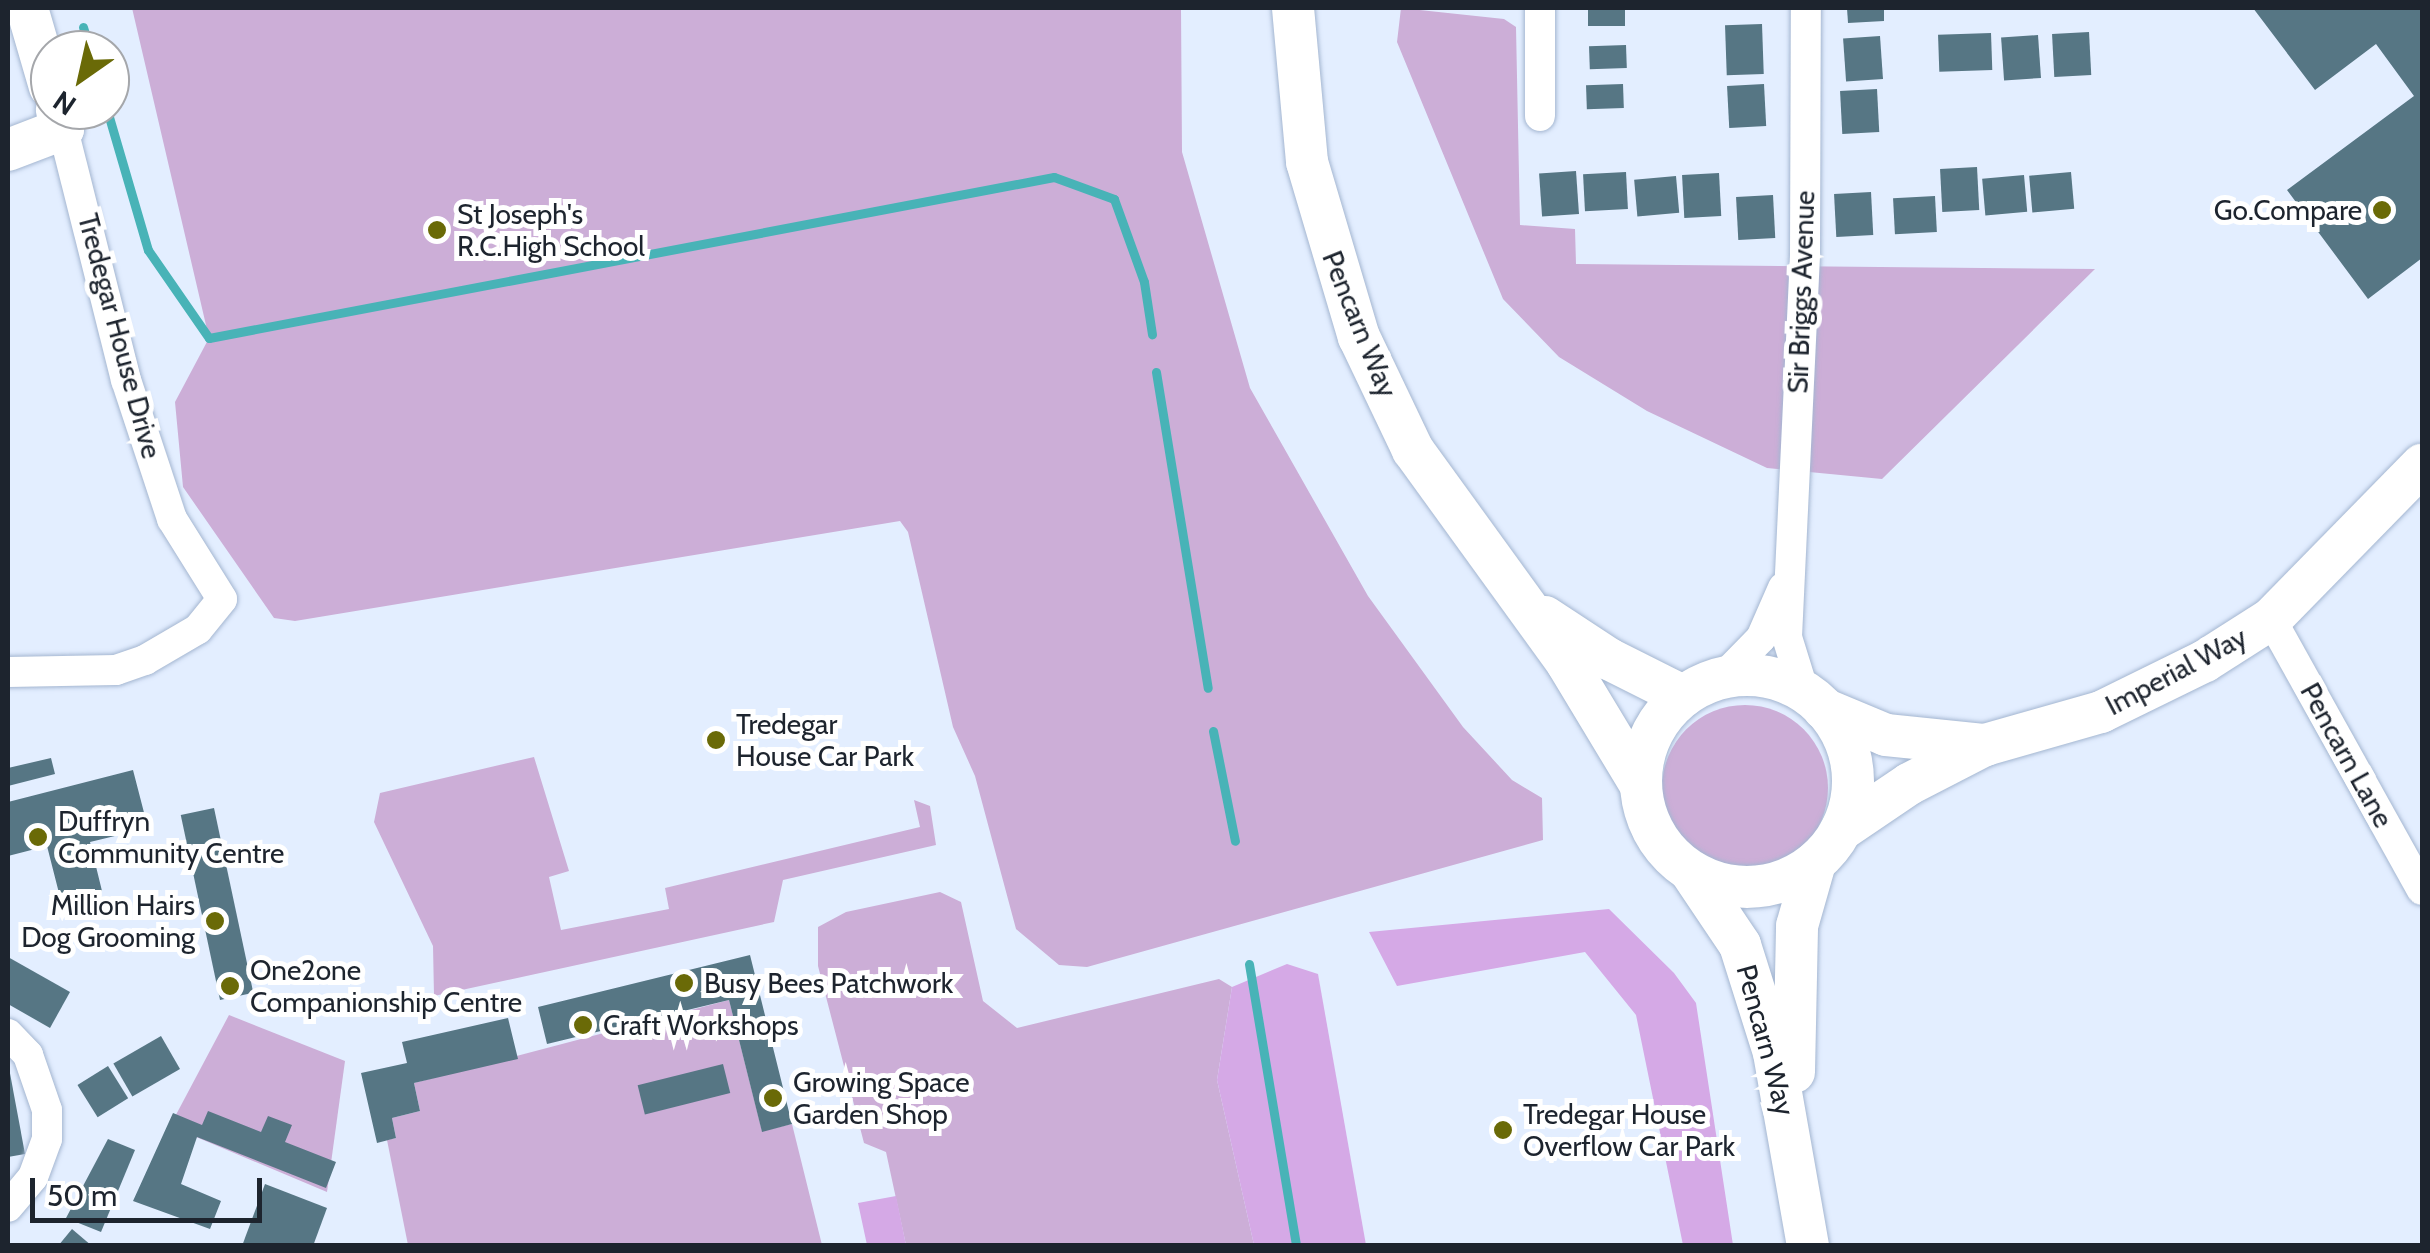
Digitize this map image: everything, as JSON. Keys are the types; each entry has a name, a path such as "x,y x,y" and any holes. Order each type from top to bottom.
{"street":[{"name":"Pencarn Way","path":"1293,8 1307,162 1359,337 1414,450 1524,602 1640,784"},
{"path":"1540,8 1540,116"},
{"name":"Sir Briggs Avenue","path":"1806,8 1805,253 1787,637 1814,700"},
{"path":"8,150 43,130"},
{"name":"Tredegar House Drive","path":"8,672 116,670 198,629 222,600 172,519 126,380 63,130"},
{"name":"Imperial Way","path":"1828,847 1910,784 1985,745 2101,712 2206,661 2270,619 2422,464"},
{"name":"Sir Briggs Avenue","path":"1722,678 1761,638 1788,576"},
{"name":"Pencarn Way","path":"1524,602 1609,659 1683,696"},
{"name":"Pencarn Lane","path":"2270,619 2422,890"},
{"path":"1722,678 1770,678 1814,700 1842,735 1852,766 1828,847 1787,880 1755,888 1722,885 1691,872 1650,825 1640,784 1645,750 1659,720 1683,696 1722,678"},
{"name":"Imperial Way","path":"1814,700 1886,735 1985,745"},
{"name":"Pencarn Way","path":"1797,1163 1796,926 1828,847"},
{"name":"Pencarn Way","path":"1691,872 1740,945 1774,1053 1797,1163 1808,1246"},
{"path":"8,1034 28,1055 47,1110 47,1138 33,1177 8,1207"}],"shaded area":[{"path":"132,8 1181,8 1182,152 1250,388 1368,596 1463,727 1512,780 1542,798 1543,840 1087,967 1059,965 1016,929 975,776 953,727 908,532 900,521 295,621 274,618 183,487 175,402 209,338"},
{"path":"1401,8 1504,19 1516,27 1520,225 1575,229 1576,264 2095,269 1882,479 1767,468 1647,411 1559,357 1503,299 1397,42"},
{"path":"1745,705 1777,711 1804,729 1822,756 1828,788 1822,820 1804,847 1777,865 1745,871 1713,865 1686,847 1668,820 1662,788 1668,756 1686,729 1713,711"},
{"path":"534,757 569,871 549,877 561,930 669,909 665,888 920,827 914,800 930,806 936,845 783,880 774,922 434,996 433,946 374,822 380,793"},
{"path":"940,892 961,902 983,1001 1017,1028 1219,979 1232,987 1217,1080 1254,1245 906,1245 886,1152 864,1143 818,966 818,927 846,912"},
{"path":"1609,909 1674,973 1696,1003 1733,1245 1683,1245 1636,1015 1585,952 1397,986 1369,932"},
{"path":"1287,964 1318,974 1366,1245 1254,1245 1217,1080 1232,987"},
{"path":"729,1000 762,1131 792,1124 822,1245 408,1245 387,1140 396,1138 392,1118 420,1111 414,1083"},
{"path":"229,1015 345,1061 327,1192 170,1126"},
{"path":"896,1196 906,1245 867,1245 858,1203"}],"building":[{"path":"1588,8 1625,8 1625,26 1588,26"},
{"path":"1847,8 1884,8 1884,21 1848,23"},
{"path":"2253,8 2422,8 2422,258 2368,299 2287,190 2414,96 2376,44 2315,90"},
{"path":"1762,24 1764,74 1727,75 1725,25"},
{"path":"2089,32 2091,75 2054,77 2052,34"},
{"path":"1991,33 1992,70 1939,72 1938,35"},
{"path":"2038,35 2041,78 2004,80 2001,38"},
{"path":"1880,36 1883,79 1846,81 1843,39"},
{"path":"1626,45 1627,68 1590,69 1589,46"},
{"path":"1623,84 1624,108 1587,109 1586,85"},
{"path":"1764,84 1766,126 1729,128 1727,86"},
{"path":"1877,89 1879,132 1842,134 1840,91"},
{"path":"1977,167 1979,210 1942,212 1940,169"},
{"path":"1576,171 1579,214 1542,216 1539,174"},
{"path":"1626,172 1628,209 1585,211 1583,174"},
{"path":"2071,172 2074,209 2032,213 2029,176"},
{"path":"1719,173 1721,216 1684,218 1682,175"},
{"path":"2024,175 2027,212 1985,216 1982,179"},
{"path":"1676,176 1679,213 1637,217 1634,180"},
{"path":"1871,192 1873,235 1836,237 1834,194"},
{"path":"1773,195 1775,238 1738,240 1736,197"},
{"path":"1935,196 1937,232 1895,234 1893,198"},
{"path":"51,758 55,774 8,786 8,768"},
{"path":"133,770 148,828 90,842 102,891 61,901 47,846 8,856 8,802"},
{"path":"214,808 253,993 220,1000 181,815"},
{"name":"Craft Workshops","path":"750,955 792,1124 762,1132 729,1000 547,1044 538,1007"},
{"path":"8,957 70,992 50,1028 8,1004"},
{"path":"508,1018 518,1059 414,1083 420,1111 392,1118 396,1138 377,1143 361,1073 407,1063 402,1042"},
{"path":"161,1036 180,1069 132,1096 113,1064"},
{"path":"723,1064 730,1093 645,1114 638,1085"},
{"path":"108,1066 128,1098 98,1117 77,1085"},
{"path":"8,1069 25,1154 8,1157"},
{"path":"208,1111 261,1132 268,1116 292,1125 285,1142 336,1162 326,1188 197,1137 181,1184 221,1201 210,1229 133,1201 173,1113 202,1125"},
{"path":"108,1139 135,1150 101,1232 66,1218"},
{"path":"265,1184 327,1208 313,1246 242,1246"},
{"path":"72,1229 92,1246 58,1246"}],"waterway":[{"path":"113,130 148,250 209,338 1054,177 1114,199 1144,282 1152,334"},
{"path":"1156,372 1208,688"},
{"path":"1213,731 1235,841"},
{"path":"1249,964 1296,1246"}],"place":[{"name":"Go.Compare","path":"2382,210"},
{"name":"St Joseph's R.C.High School","path":"437,230"},
{"name":"Tredegar House Car Park","path":"716,740"},
{"name":"Duffryn Community Centre","path":"38,837"},
{"name":"Million Hairs Dog Grooming","path":"215,921"},
{"name":"Busy Bees Patchwork","path":"684,983"},
{"name":"One2one Companionship Centre","path":"230,986"},
{"name":"Craft Workshops","path":"583,1025"},
{"name":"Growing Space Garden Shop","path":"773,1098"},
{"name":"Tredegar House Overflow Car Park","path":"1503,1130"}]}
